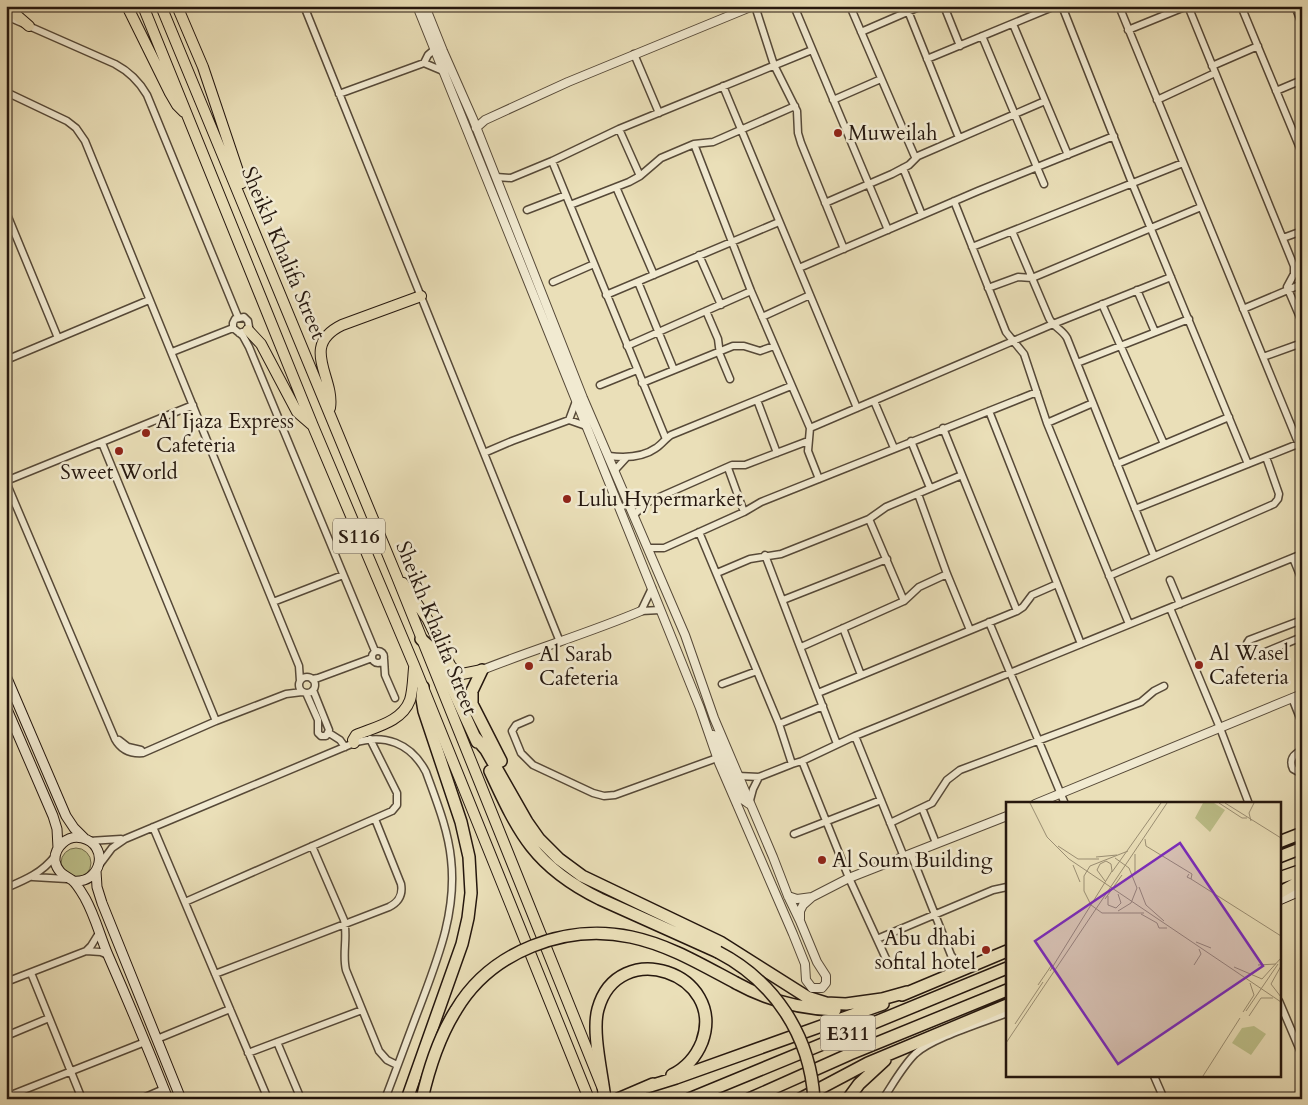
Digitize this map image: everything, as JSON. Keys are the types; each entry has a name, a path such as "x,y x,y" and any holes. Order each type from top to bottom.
{"highway":[{"path":"6,6 29,26"},
{"path":"127,6 173,99 180,109 188,115"},
{"name":"Sheikh Khalifa Street","path":"143,6 312,426 414,665 589,1099"},
{"name":"Sheikh Khalifa Street","path":"161,6 595,1058"},
{"path":"177,6 203,67 237,172 273,261 275,280"},
{"path":"329,412 330,396 320,359 322,344 326,338 342,324 421,296"},
{"path":"243,332 255,336 261,344 297,412 312,426"},
{"path":"397,577 405,585 423,612 453,668 462,674 482,670"},
{"path":"421,639 438,657 516,824 533,850 557,873 577,887 718,952 756,977 770,991 786,1012 799,1035 810,1071 814,1099"},
{"path":"349,745 356,735 394,719 404,710 412,693 414,665"},
{"path":"482,670 472,690 471,700 473,708 528,812 540,831 558,850 617,892"},
{"path":"407,1099 462,944 471,893 469,857 464,834 424,711 423,687"},
{"path":"475,737 486,750 527,822 545,846 574,871 720,942 807,998 826,1003 846,1004 869,1002 907,992"},
{"path":"1280,842 1302,833"},
{"path":"1280,857 1302,848"},
{"path":"1280,878 1302,870"},
{"path":"1280,891 1302,880"},
{"path":"422,1099 430,1066 439,1043 463,999 480,980 500,964 543,942 564,936 587,933 633,937 668,948 768,998 802,1008 820,1010 855,1008 895,998"},
{"path":"618,1099 647,1087 872,1008 1006,951"},
{"name":"E311","path":"689,1099 1006,968"},
{"path":"606,1095 595,1058 598,1010 606,991 613,983 621,977 640,969 660,970 679,977 694,990 703,1007 706,1026 697,1052 687,1065 647,1087"},
{"name":"E311","path":"750,1099 850,1054 1006,990"},
{"path":"800,1099 853,1070 1006,1005"},
{"path":"848,1099 870,1072 896,1052"}],"main road":[{"path":"6,676 66,816 74,828 98,852 97,887 102,903 181,1099"},
{"path":"6,707 53,816 57,829 56,866 70,880 89,905 168,1099"},
{"path":"57,852 69,839 86,839"},
{"path":"70,880 83,880 93,875 97,869"},
{"path":"1280,900 1302,890"}],"street":[{"path":"304,6 560,642"},
{"path":"417,6 435,49 447,69 473,119 583,398 685,635 714,718 788,896 817,962 826,976 824,986 818,989 812,988 807,983 805,964 717,758 708,730 576,401 447,69 425,6"},
{"path":"476,128 485,120 568,82 754,6 774,66 796,106 799,138 844,249"},
{"path":"794,6 888,230"},
{"path":"850,6 915,157"},
{"path":"861,32 920,6"},
{"path":"944,6 960,46"},
{"path":"928,60 1055,6"},
{"path":"1062,6 1132,183 1248,464"},
{"path":"1118,6 1302,452"},
{"path":"1128,30 1187,6 1295,268 1294,274 1287,285 1287,290 1302,322"},
{"path":"1241,6 1302,153"},
{"path":"1294,6 1302,24"},
{"path":"908,11 959,138"},
{"path":"6,16 116,64 139,82 147,95 238,317"},
{"path":"1013,24 1068,155"},
{"path":"982,36 1044,184"},
{"path":"1212,66 1258,46"},
{"path":"424,63 428,55 435,49"},
{"path":"496,177 511,178 619,129 812,50"},
{"path":"634,54 658,113"},
{"path":"339,94 424,63 447,69"},
{"path":"1157,100 1215,73"},
{"path":"833,100 882,79"},
{"path":"1276,91 1302,80"},
{"path":"723,86 857,408"},
{"path":"6,92 63,118 76,128 85,141 299,666 299,687 307,692 329,733 349,745"},
{"path":"825,203 903,168 911,163 915,157 1045,101"},
{"path":"570,204 640,176 661,158 694,144 713,142 796,106"},
{"path":"473,119 485,120"},
{"path":"619,129 640,176"},
{"path":"799,268 1114,136"},
{"path":"694,144 751,291 810,428 808,450 818,479"},
{"path":"552,161 666,439"},
{"path":"972,247 1183,163"},
{"path":"903,168 922,215"},
{"path":"501,190 511,178"},
{"path":"616,187 654,275"},
{"path":"527,210 566,195"},
{"path":"954,202 1006,332 1012,342 1024,354 1048,423 1129,624"},
{"path":"6,206 58,338"},
{"path":"988,288 1018,277 1032,278 1201,207"},
{"path":"606,295 780,222"},
{"path":"1012,231 1053,324 1065,335 1154,556"},
{"path":"1283,238 1302,231"},
{"path":"699,256 721,304"},
{"path":"553,282 594,264"},
{"path":"810,428 1053,324 1171,277"},
{"path":"638,282 674,370"},
{"path":"1243,309 1302,284"},
{"path":"1137,290 1155,332"},
{"path":"627,346 751,291"},
{"path":"762,317 810,295"},
{"path":"6,360 149,300"},
{"path":"1102,304 1164,444"},
{"path":"706,311 718,339 719,352 730,379"},
{"path":"233,328 234,321 238,317"},
{"path":"238,317 246,319 249,324 243,332"},
{"path":"1077,363 1189,319"},
{"path":"172,352 233,328 243,332 343,575 374,657 385,675 395,698"},
{"path":"1263,357 1302,343"},
{"path":"642,384 737,346 744,346 760,352 774,346"},
{"path":"600,385 637,370"},
{"path":"609,456 626,458 654,450 674,434 791,386"},
{"path":"649,548 664,548 744,512 761,502 1037,392"},
{"path":"757,400 777,453"},
{"path":"569,420 576,401"},
{"path":"874,401 894,448"},
{"path":"1048,423 1093,403"},
{"path":"193,405 6,482 113,733 120,741 133,748 143,750 152,748 286,694 307,692 314,686 311,678 299,666"},
{"path":"989,410 1081,644"},
{"path":"1117,464 1229,417"},
{"path":"484,453 569,420 586,426"},
{"path":"943,428 1017,611"},
{"path":"634,515 646,503 732,465 745,465 808,441"},
{"path":"911,441 930,488"},
{"path":"102,443 216,722"},
{"path":"1135,509 1298,444"},
{"path":"1109,576 1274,504 1278,500 1279,494 1266,457"},
{"path":"615,470 626,458"},
{"path":"728,468 744,512"},
{"path":"717,574 750,559 765,555 781,554 869,519 886,507 962,475"},
{"path":"918,494 970,630"},
{"path":"629,503 646,503"},
{"path":"869,519 904,601"},
{"path":"699,532 779,724 792,764"},
{"path":"654,561 664,548"},
{"path":"738,776 759,777 802,761 855,736 1302,554"},
{"path":"765,555 837,744"},
{"path":"1293,558 1302,580"},
{"path":"783,600 887,559"},
{"path":"801,647 904,601 919,587 947,574"},
{"path":"273,602 343,575"},
{"path":"1170,580 1180,604"},
{"path":"818,693 1017,611 1023,607 1032,595 1057,584"},
{"path":"641,611 652,588"},
{"path":"1170,608 1248,802"},
{"path":"482,670 641,611 660,610"},
{"path":"1302,620 1250,640 1246,650 1251,655 1258,655 1302,637"},
{"path":"989,622 1064,802"},
{"path":"843,628 861,675"},
{"path":"286,694 303,678 318,678 374,657 379,651 384,659 385,675"},
{"path":"374,657 381,662 384,659"},
{"path":"722,684 757,671"},
{"path":"890,824 934,801 940,789 956,772 1141,702 1154,691 1164,686"},
{"path":"307,692 318,720 318,733 324,737 329,733"},
{"path":"1040,802 1302,694"},
{"path":"1292,698 1302,723"},
{"path":"779,724 823,706"},
{"path":"530,719 516,725 512,731 525,757 538,767 599,795 615,795 717,758"},
{"path":"708,730 715,738 742,799 750,804"},
{"path":"855,736 890,824 934,914 950,955 958,964 966,967"},
{"path":"97,869 112,848 125,839 349,745 379,738 396,742 411,751 422,764 429,780 447,834 451,858 452,895 446,932 439,956 385,1099"},
{"path":"185,902 395,808 398,797 370,739"},
{"path":"1302,750 1294,755 1291,762 1293,769 1302,774"},
{"path":"802,761 828,821 849,878 888,963"},
{"path":"750,804 753,789 759,777"},
{"path":"794,834 881,800"},
{"path":"922,808 936,844"},
{"path":"800,921 801,908 812,897 849,878 1006,816"},
{"path":"215,974 393,905 401,894 401,884 375,818"},
{"path":"153,827 268,1099"},
{"path":"86,839 104,841 125,839"},
{"path":"312,846 344,924 345,965 362,1010 381,1054 387,1060 398,1065"},
{"path":"6,888 32,877 47,865 57,852"},
{"path":"32,877 70,880"},
{"path":"878,939 993,890 1006,887"},
{"path":"788,896 798,899 812,897"},
{"path":"6,982 86,951 99,933"},
{"path":"86,951 101,952 108,955"},
{"path":"31,973 82,1099"},
{"path":"1280,1004 1299,1042 1302,1055"},
{"path":"157,1039 230,1009"},
{"path":"248,1053 362,1010"},
{"path":"883,1099 907,1063 919,1050 931,1043 1006,1013"},
{"path":"6,1036 49,1018"},
{"path":"6,1097 145,1042"},
{"path":"277,1042 301,1099"},
{"path":"1155,1078 1164,1099"},
{"path":"141,1099 164,1089"}],"green space":[{"path":"76,848 87,852 91,863 87,874 76,878 65,874 61,863 65,852"}],"place":[{"name":"Muweilah","path":"838,133"},
{"name":"Al Ijaza Express Cafeteria","path":"146,433"},
{"name":"Sweet World","path":"119,451"},
{"name":"Lulu Hypermarket","path":"567,499"},
{"name":"Al Wasel Cafeteria","path":"1199,665"},
{"name":"Al Sarab Cafeteria","path":"529,666"},
{"name":"Al Soum Building","path":"822,860"},
{"name":"Abu dhabi sofital hotel","path":"986,950"}]}
